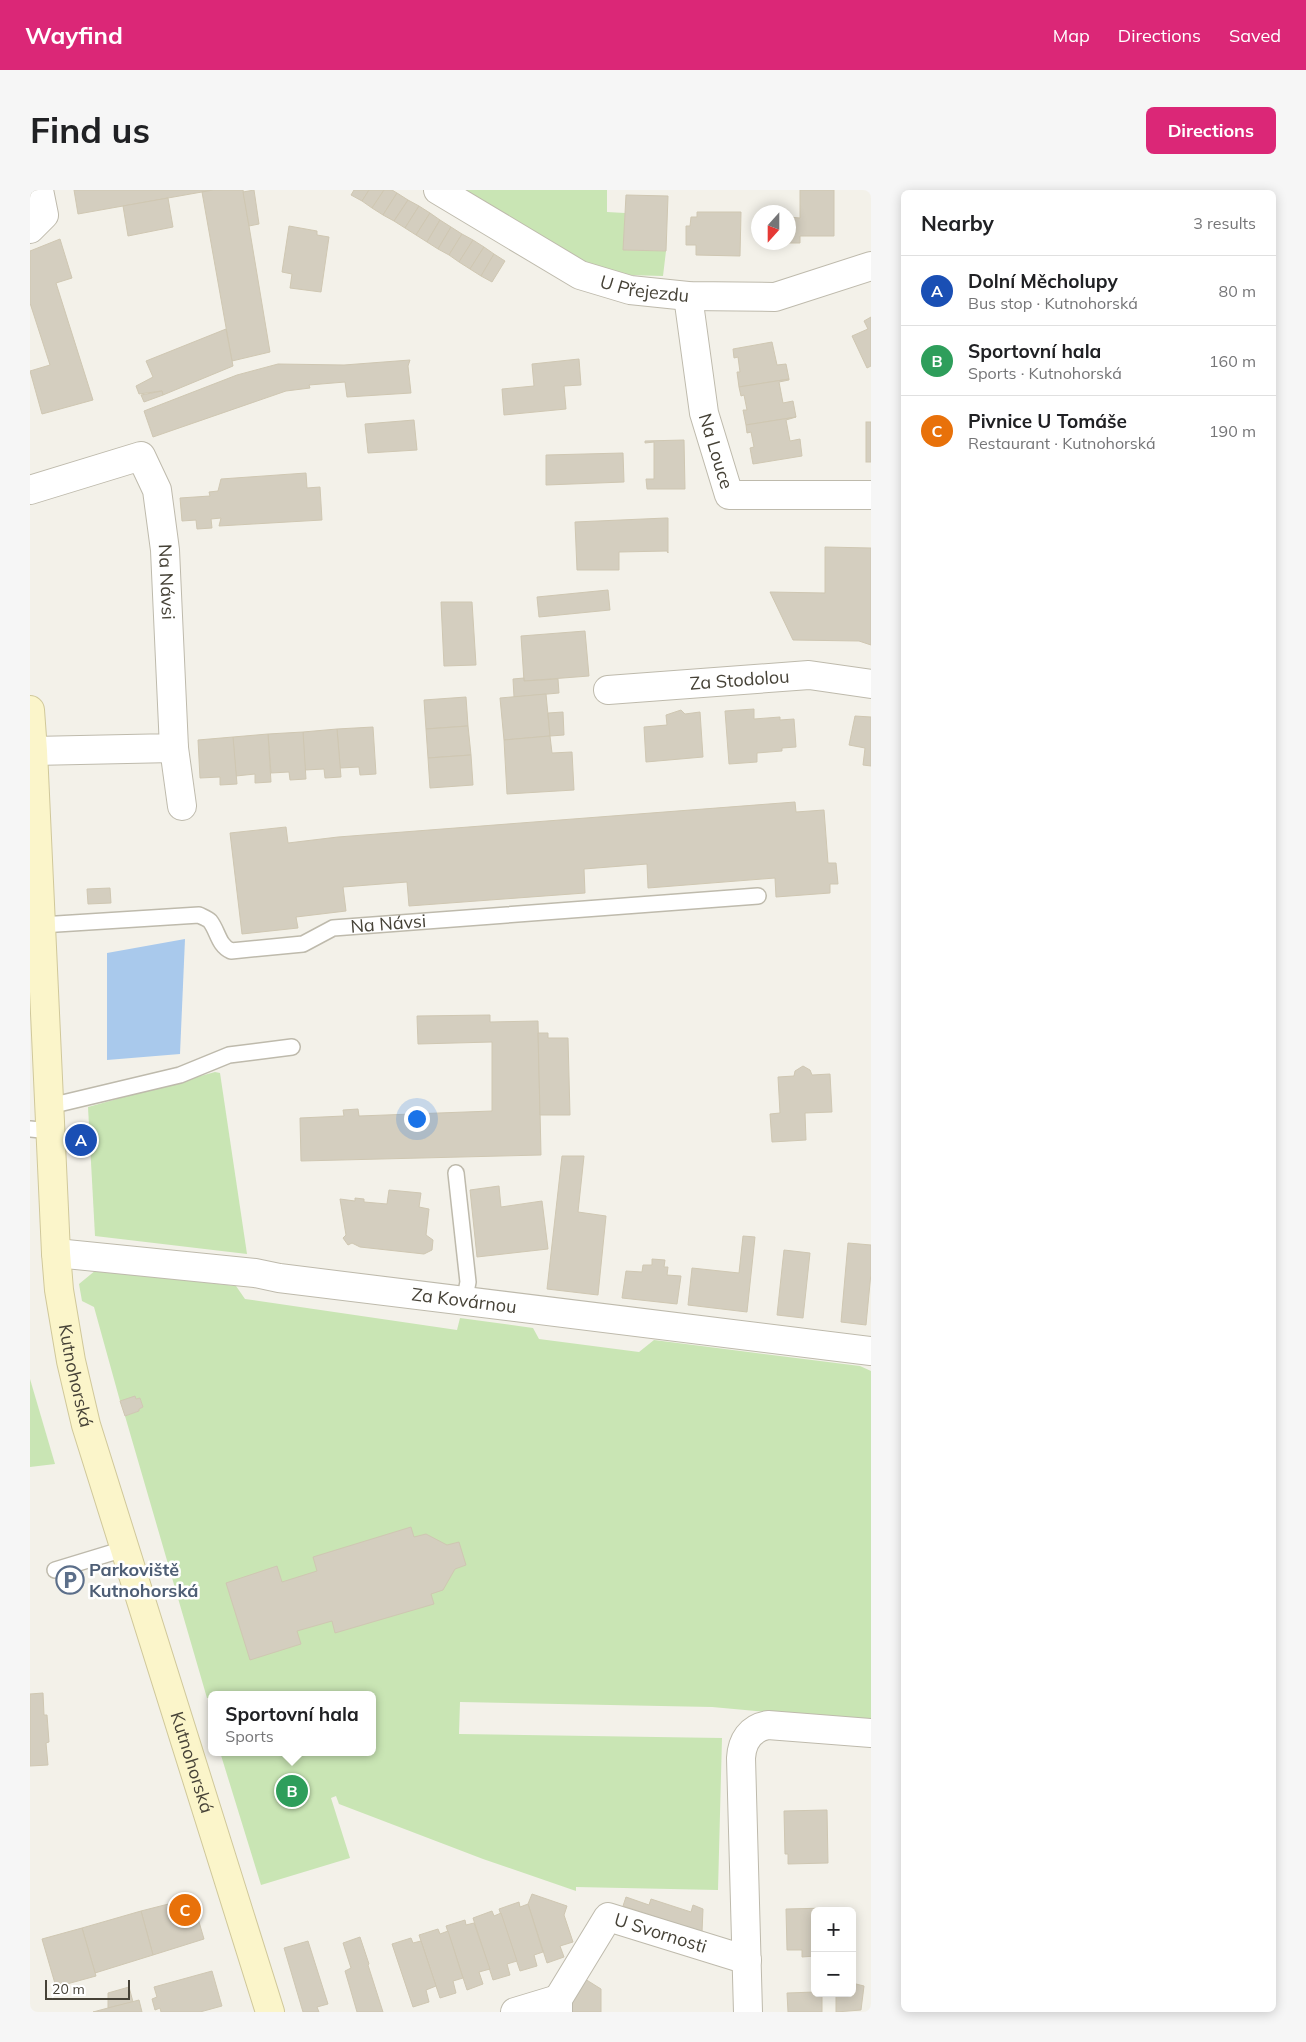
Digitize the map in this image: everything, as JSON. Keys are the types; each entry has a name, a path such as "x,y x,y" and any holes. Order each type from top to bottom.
{"main road":[{"name":"Kutnohorská","path":"30,710 34,751 33,813 42,926 43,1122 59,1290 71,1361 92,1448 270,2012"}],"street":[{"path":"30,229 44,215 39,190"},
{"name":"U Přejezdu","path":"438,190 580,275 630,290 688,296 775,297 871,266"},
{"name":"Na Louce","path":"688,296 704,413 728,495 871,495"},
{"name":"Na Návsi","path":"30,490 141,456 157,490 165,550 174,748"},
{"name":"Za Stodolou","path":"608,690 809,675 871,684"},
{"path":"34,751 174,748 182,806"},
{"name":"Za Kovárnou","path":"56,1253 255,1273 279,1278 464,1302 871,1351"},
{"path":"748,2012 742,1749 750,1733 758,1727 768,1725 871,1733"},
{"name":"U Svornosti","path":"515,2012 558,2006 608,1917 747,1960"}],"lane":[{"name":"Na Návsi","path":"42,926 200,915 210,921 225,948 231,951 303,944 333,928 758,896"},
{"path":"43,1122 180,1075 229,1055 292,1047"},
{"path":"456,1173 468,1282 464,1302"},
{"path":"55,1570 124,1549"}],"green space":[{"path":"458,190 607,190 607,212 625,213 624,250 666,251 663,276 590,274"},
{"path":"215,1072 220,1073 247,1254 95,1236 88,1107"},
{"path":"96,1270 236,1286 245,1299 457,1330 460,1318 533,1328 539,1339 639,1352 654,1340 860,1366 871,1371 871,1719 865,1721 712,1707 460,1702 459,1734 722,1738 718,1890 576,1887 576,1891 483,1859 339,1804 336,1796 331,1798 350,1858 261,1885 221,1756 376,1756 376,1691 208,1691 207,1698 125,1416 139,1411 143,1407 140,1398 136,1399 135,1397 120,1401 94,1307 82,1301 79,1284"},
{"path":"30,1379 55,1464 30,1467"}],"water":[{"path":"185,939 180,1054 107,1060 107,953"}],"building":[{"path":"74,190 213,190 78,214"},
{"path":"243,190 270,352 232,361 202,192"},
{"path":"254,190 259,224 249,226 243,192"},
{"path":"354,190 369,190 362,201 351,195"},
{"path":"369,190 384,190 372,208 362,201"},
{"path":"384,190 392,190 397,193 383,215 372,208"},
{"path":"800,190 834,190 834,236 800,236 800,243 796,243 796,218 800,218"},
{"path":"397,193 408,200 394,221 383,215"},
{"path":"626,195 668,196 666,251 623,250"},
{"path":"168,198 173,227 128,236 123,206"},
{"path":"408,200 419,206 405,228 394,221"},
{"path":"419,206 430,213 416,235 405,228"},
{"path":"697,212 741,212 740,256 696,255 696,245 686,245 686,226 690,226 691,217 697,217"},
{"path":"430,213 440,220 427,242 416,235"},
{"path":"440,220 451,227 438,249 427,242"},
{"path":"289,226 317,231 317,235 329,237 321,292 290,288 292,274 282,272"},
{"path":"451,227 462,234 449,255 438,249"},
{"path":"462,234 473,240 459,262 449,255"},
{"path":"60,239 72,278 56,283 93,400 42,414 30,371 50,365 30,303 30,251"},
{"path":"473,240 484,247 470,269 459,262"},
{"path":"484,247 494,254 481,276 470,269"},
{"path":"494,254 505,261 492,282 481,276"},
{"path":"871,317 871,366 867,368 852,336 868,329 864,321"},
{"path":"226,329 233,366 163,395 162,391 139,394 136,386 153,377 146,361"},
{"path":"772,342 777,365 786,364 789,379 739,387 738,357 734,358 733,349"},
{"path":"579,359 581,385 564,386 566,409 504,415 502,389 534,386 532,364"},
{"path":"410,360 408,366 411,393 347,397 345,382 309,385 310,388 286,391 153,437 144,411 237,375 278,364 344,365"},
{"path":"789,379 779,382 783,403 793,401 796,417 746,425 743,410 747,410 744,395 741,396 739,387"},
{"path":"162,391 163,395 144,402 141,395"},
{"path":"796,417 786,420 790,441 800,439 802,456 753,464 750,448 754,447 751,432 747,433 746,425"},
{"path":"414,420 417,450 368,453 365,424"},
{"path":"866,422 871,422 871,462 866,462"},
{"path":"684,440 685,489 647,489 646,479 654,479 654,442 645,443 645,441"},
{"path":"623,453 624,482 546,485 546,455"},
{"path":"306,473 307,488 320,487 322,520 219,526 221,518 211,519 212,528 197,529 196,520 182,521 180,498 210,496 209,492 218,491 221,479"},
{"path":"668,518 668,553 667,551 619,552 619,570 577,570 575,522"},
{"path":"825,547 871,548 871,645 859,641 793,640 770,592 825,593"},
{"path":"608,590 610,610 539,617 537,597"},
{"path":"441,602 472,602 476,665 444,666"},
{"path":"585,631 589,676 524,681 521,636"},
{"path":"524,678 524,681 558,679 559,693 514,697 513,679"},
{"path":"546,694 550,736 504,740 500,698"},
{"path":"466,697 468,726 426,729 424,700"},
{"path":"754,709 754,719 780,717 780,720 794,719 796,747 782,748 782,751 757,753 757,762 729,764 725,711"},
{"path":"681,710 685,714 700,712 703,757 646,762 644,727 667,725 666,715"},
{"path":"563,712 564,735 550,736 548,713"},
{"path":"855,716 871,717 871,766 863,765 865,748 849,745"},
{"path":"468,726 471,755 428,758 426,729"},
{"path":"373,727 376,774 360,775 359,767 340,768 337,729"},
{"path":"337,729 341,777 325,778 324,769 305,770 303,732"},
{"path":"303,732 306,779 290,780 289,772 271,773 268,734"},
{"path":"268,734 271,782 255,783 255,774 236,776 233,737"},
{"path":"550,736 552,753 572,752 574,790 507,794 504,740"},
{"path":"233,737 237,784 220,785 220,777 200,778 198,740"},
{"path":"471,755 473,785 430,788 428,758"},
{"path":"795,802 796,812 824,810 828,863 836,863 838,884 830,884 830,893 776,897 775,878 648,888 647,864 584,869 585,893 409,906 407,882 343,887 346,911 296,917 298,928 242,934 230,833 286,827 288,843 338,837"},
{"path":"110,888 111,903 88,904 87,889"},
{"path":"490,1015 490,1022 538,1021 541,1155 301,1161 300,1118 344,1116 343,1110 358,1109 359,1116 492,1111 492,1042 418,1044 417,1016"},
{"path":"538,1033 548,1033 548,1038 568,1038 570,1115 540,1115"},
{"path":"803,1066 810,1070 812,1075 830,1074 832,1112 805,1113 806,1140 772,1142 770,1114 780,1113 778,1077 794,1076 795,1071"},
{"path":"562,1156 584,1156 578,1212 606,1216 598,1295 547,1289"},
{"path":"499,1186 501,1207 542,1201 548,1249 477,1257 470,1190"},
{"path":"389,1190 421,1193 419,1207 429,1209 426,1235 433,1240 432,1250 424,1254 360,1247 352,1243 348,1245 343,1238 346,1235 340,1199 355,1201 355,1198 364,1199 364,1202 387,1204"},
{"path":"743,1236 755,1237 747,1312 688,1305 692,1268 739,1273"},
{"path":"848,1243 871,1245 871,1273 866,1325 841,1322"},
{"path":"784,1250 810,1253 803,1318 777,1315"},
{"path":"652,1259 665,1260 664,1267 668,1267 667,1275 681,1276 677,1304 622,1298 626,1271 642,1272 643,1265 652,1265"},
{"path":"135,1396 136,1399 140,1398 143,1407 139,1411 125,1416 120,1401"},
{"path":"411,1527 414,1537 426,1534 447,1545 459,1542 466,1565 455,1569 443,1590 431,1594 434,1604 335,1633 332,1621 297,1631 301,1644 250,1660 226,1583 277,1566 282,1582 317,1571 313,1557"},
{"path":"43,1693 44,1715 47,1715 49,1742 46,1743 48,1765 30,1766 30,1694"},
{"path":"827,1810 828,1863 788,1864 788,1854 785,1854 784,1811"},
{"path":"532,1894 567,1906 564,1915 573,1942 560,1946 564,1957 547,1963 528,1904"},
{"path":"626,1897 649,1905 651,1899 691,1912 693,1905 703,1909 702,1932 623,1906"},
{"path":"192,1898 204,1939 153,1955 141,1911"},
{"path":"519,1902 520,1907 528,1904 543,1952 534,1955 537,1966 520,1971 499,1909"},
{"path":"811,1908 811,1956 802,1957 802,1950 787,1950 786,1909"},
{"path":"141,1911 153,1955 95,1973 82,1928"},
{"path":"492,1911 494,1916 501,1913 517,1961 507,1964 510,1975 493,1980 473,1918"},
{"path":"465,1920 466,1925 474,1923 490,1969 479,1972 483,1984 467,1990 446,1926"},
{"path":"82,1928 96,1976 56,1987 42,1939"},
{"path":"438,1929 440,1934 448,1931 463,1978 453,1981 456,1993 440,1998 419,1935"},
{"path":"360,1937 383,2012 357,2012 345,1971 351,1968 343,1943"},
{"path":"411,1938 413,1943 421,1941 436,1986 426,1990 429,2002 413,2007 392,1944"},
{"path":"308,1941 328,2004 317,2007 319,2012 303,2012 284,1948"},
{"path":"212,1971 222,2006 200,2012 161,2012 160,2008 155,2010 152,1999 157,1997 154,1987"},
{"path":"585,1979 601,1989 601,2012 572,2012 572,2000"},
{"path":"856,1984 864,1986 861,2010 836,2012 836,1997 856,1997"},
{"path":"129,1987 133,2002 108,2008 108,1993"},
{"path":"811,1992 811,1997 822,1997 822,2012 788,2012 787,1993"},
{"path":"139,2000 142,2012 93,2012 108,2008"}],"place":[{"name":"Dolní Měcholupy","path":"81,1140"},
{"name":"Parkoviště Kutnohorská","path":"70,1580"},
{"name":"Sportovní hala","path":"292,1791"},
{"name":"Pivnice U Tomáše","path":"185,1910"}]}
